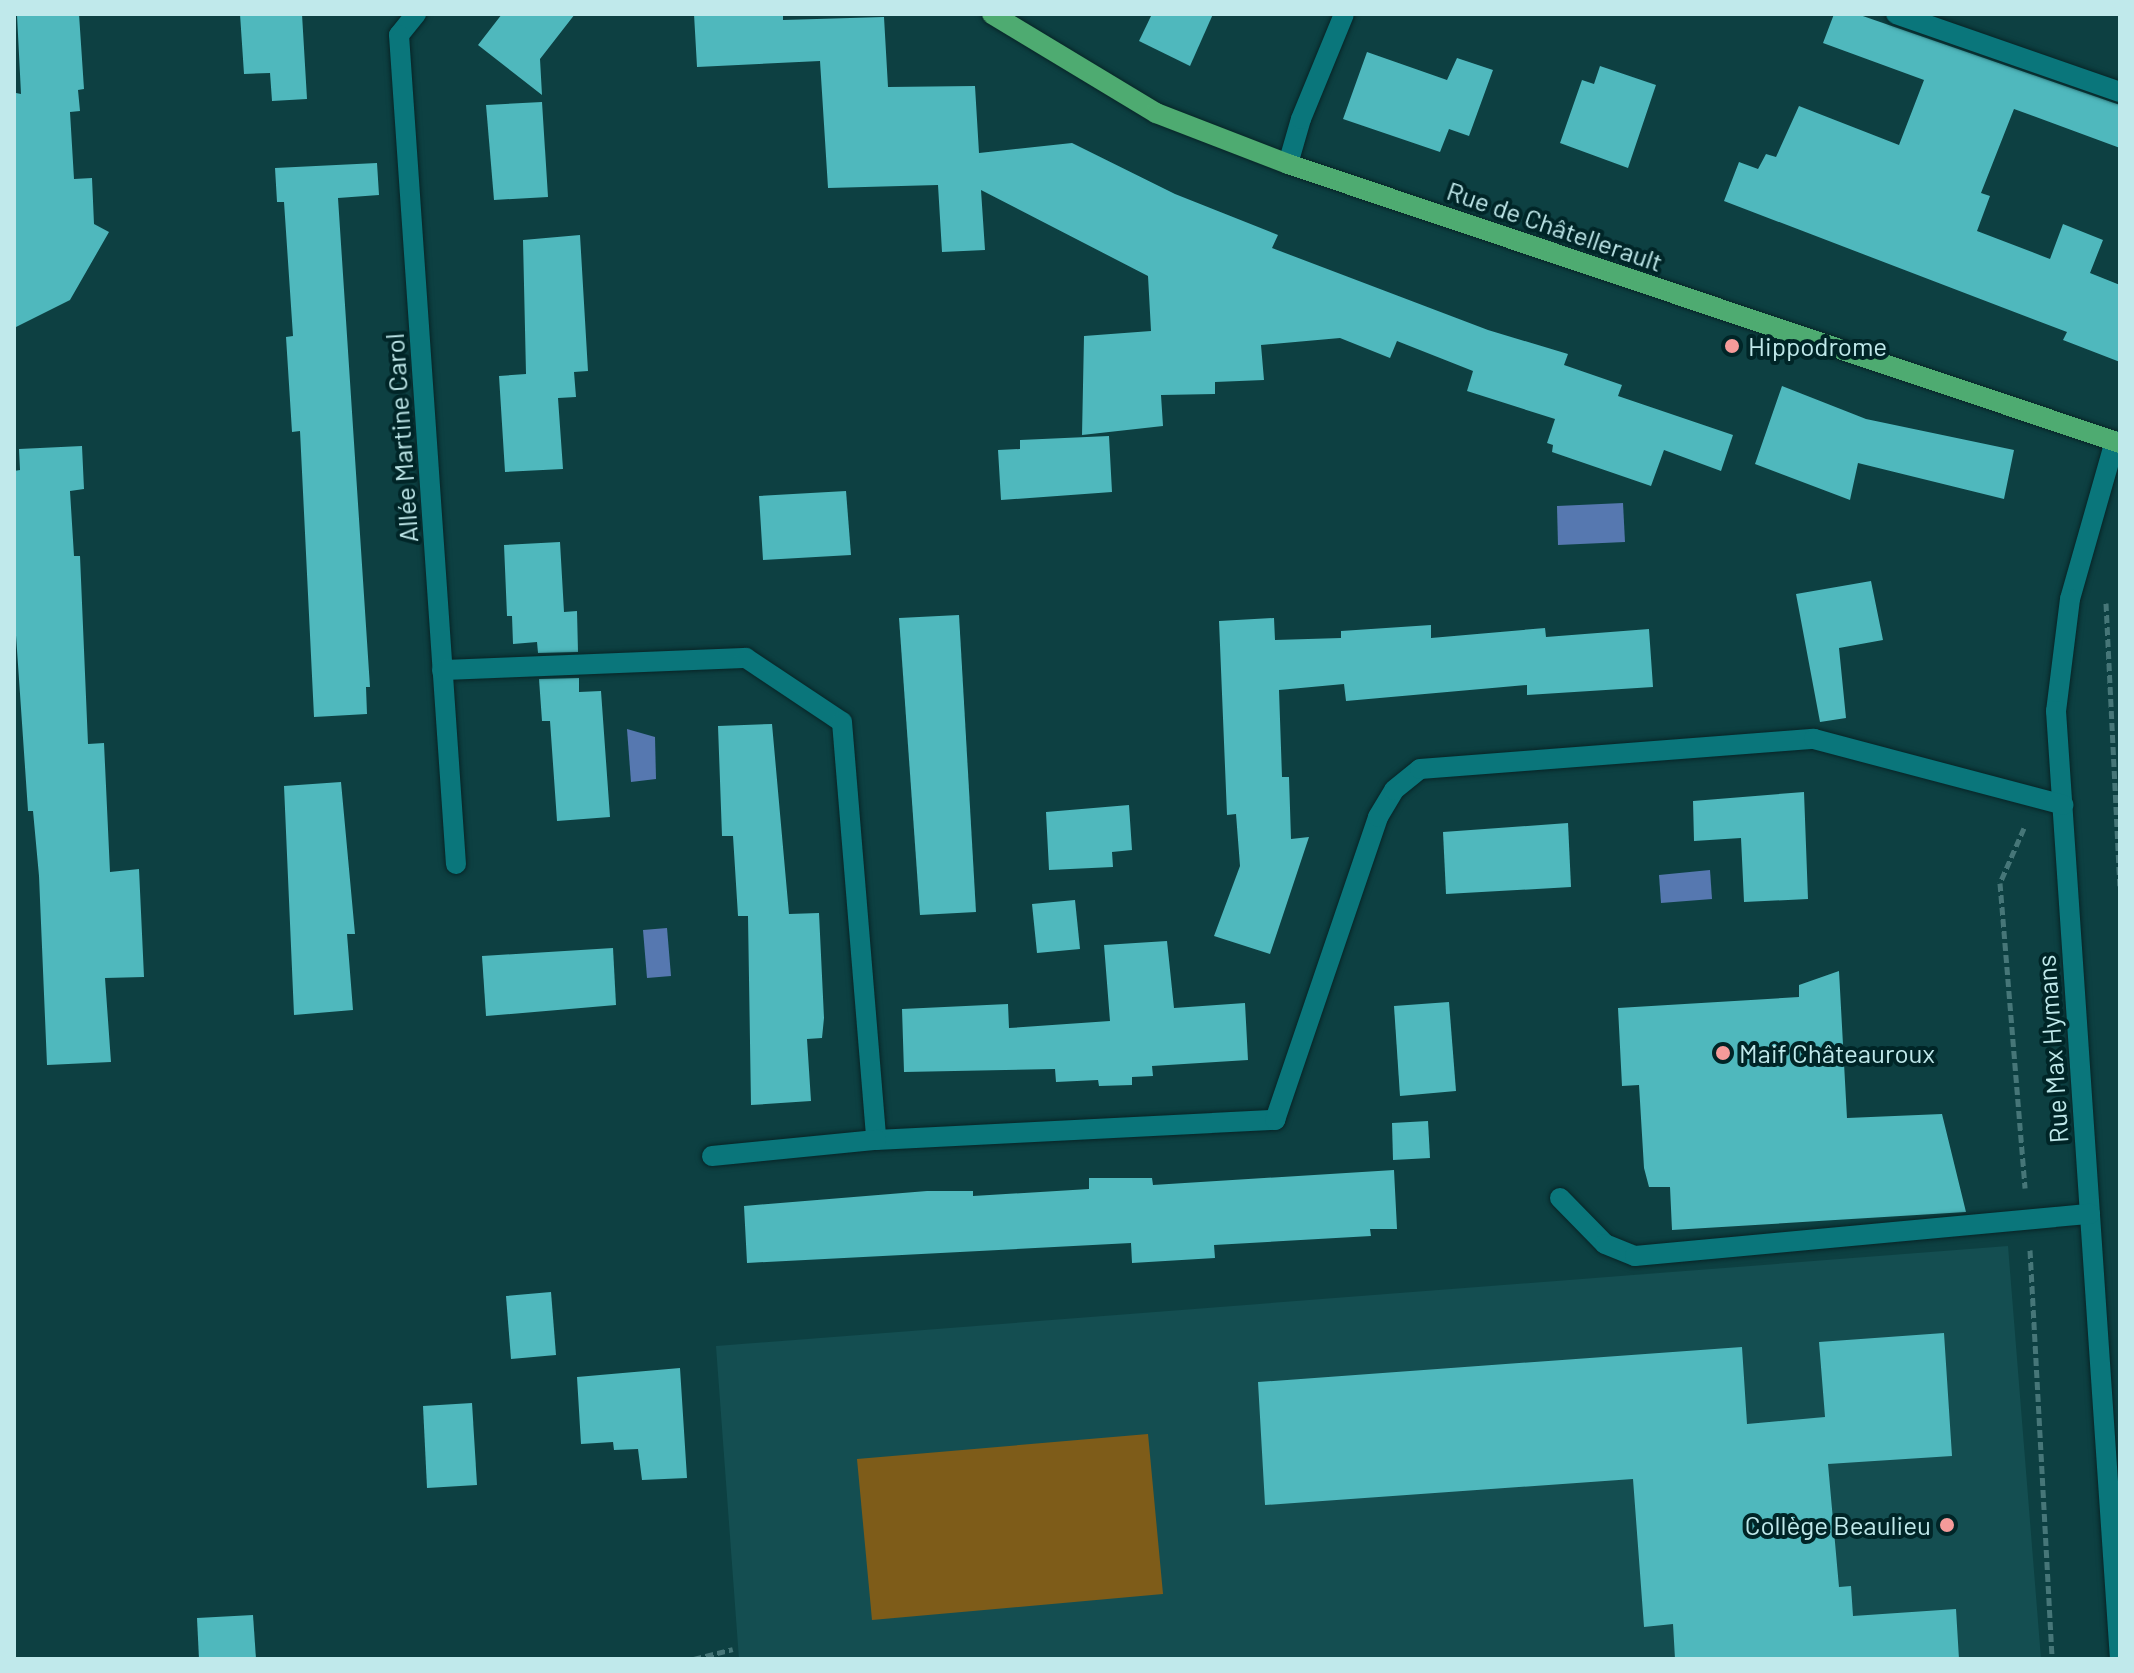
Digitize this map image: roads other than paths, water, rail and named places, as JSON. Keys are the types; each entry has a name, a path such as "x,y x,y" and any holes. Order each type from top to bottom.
{"main road":[{"name":"Rue de Châtellerault","path":"992,14 1156,113 1288,164 2117,442"}],"street":[{"name":"Allée Martine Carol","path":"416,14 399,35 456,864"},
{"path":"1288,164 1344,14"},
{"path":"1896,14 2120,92"},
{"name":"Rue Max Hymans","path":"2117,442 2070,599 2056,711 2120,1659"},
{"path":"442,670 746,658 842,722 876,1140"},
{"path":"712,1156 876,1140 1275,1120 1378,817 1394,790 1420,769 1814,739 2063,805"},
{"path":"1560,1198 1605,1244 1635,1256 2028,1223 2090,1214"}],"water":[{"path":"1623,503 1625,542 1558,545 1557,506"},
{"path":"627,729 655,737 656,779 631,782"},
{"path":"1710,870 1712,899 1661,903 1659,875"},
{"path":"667,928 671,976 647,978 643,930"}],"place":[{"name":"Hippodrome","path":"1732,346"},
{"name":"Maif Châteauroux","path":"1723,1053"},
{"name":"Collège Beaulieu","path":"1947,1525"}]}
